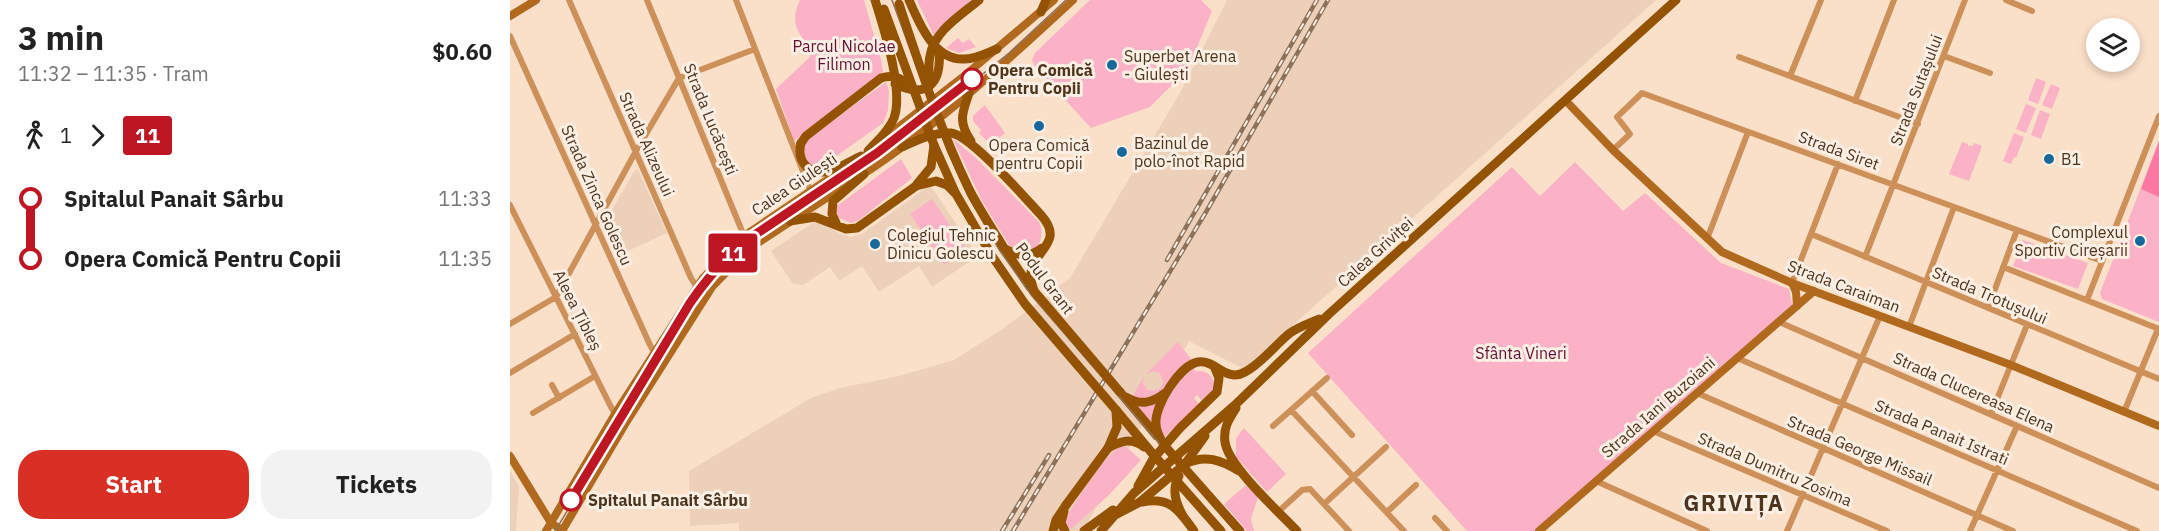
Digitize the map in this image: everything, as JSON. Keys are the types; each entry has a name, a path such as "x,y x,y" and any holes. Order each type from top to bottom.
{"main road":[{"path":"510,16 536,0"},
{"path":"875,0 889,50 895,84 894,117 887,131 865,154 826,172 815,172 807,168 802,161 801,143 806,136 881,78 892,76 903,80 917,101"},
{"path":"909,0 920,25 939,50 950,57 964,60 997,49"},
{"path":"929,93 930,56 934,42 944,30 979,0"},
{"path":"1041,12 1046,0"},
{"name":"Calea Giulești","path":"548,527 615,414 696,286 744,236 865,154 997,49 1054,0"},
{"name":"Calea Giulești","path":"562,531 627,421 706,295 750,248 902,147 969,93 1073,0"},
{"name":"Calea Griviței","path":"1101,531 1130,496 1246,394 1329,314 1676,0"},
{"name":"Podul Grant","path":"898,2 929,93 966,183 1004,248 1034,291 1240,531"},
{"name":"Podul Grant","path":"883,4 934,145 956,194 992,256 1025,304 1221,531"},
{"path":"895,84 920,91 928,87 939,74 939,50"},
{"path":"969,93 963,111 963,125 976,148"},
{"name":"Strada Caraiman","path":"1566,101 1613,150 1707,239 1736,260 2011,365 2159,426"},
{"path":"902,147 928,136 951,133 961,136 976,148 1045,219 1050,231 1048,242 1032,269 1031,282 1034,291"},
{"path":"790,221 815,217 846,229 857,228 916,186 931,166 934,145"},
{"path":"837,225 832,214 833,201 864,174"},
{"path":"916,186 936,181 947,185 956,194"},
{"path":"1004,248 1015,254 1029,255 1048,242"},
{"path":"1792,283 1796,292 1797,306"},
{"name":"Strada Iani Buzoiani","path":"1539,531 1814,291"},
{"path":"1164,445 1157,430 1158,409 1186,366 1198,362 1208,363 1227,374 1244,373 1292,332 1329,314"},
{"path":"1084,531 1130,496 1153,459 1180,428 1217,393 1219,378 1214,366"},
{"path":"1120,392 1135,402 1148,403 1169,390"},
{"path":"1246,394 1225,426 1227,453 1243,474 1297,531"},
{"path":"1053,531 1056,520 1108,448 1117,427 1116,410"},
{"path":"1194,531 1177,504 1176,480 1216,421"},
{"path":"1108,448 1129,441 1139,443 1152,453"},
{"path":"510,456 548,527 562,531"},
{"path":"1112,517 1140,502 1185,464 1197,459 1213,459 1243,474"},
{"path":"1140,502 1153,499 1165,501 1183,516"},
{"path":"1065,531 1061,520 1066,505"}],"street":[{"name":"Strada Alizeului","path":"569,0 696,286 706,295"},
{"name":"Strada Lucăcești","path":"647,0 750,248"},
{"path":"736,0 811,192"},
{"path":"1790,76 1821,0"},
{"path":"1855,101 1894,0"},
{"name":"Strada Sutașului","path":"1865,257 1965,0"},
{"path":"2006,0 2032,11"},
{"name":"Strada Zinca Golescu","path":"510,36 654,352"},
{"path":"511,321 556,297 679,78 755,49"},
{"path":"1944,56 1990,73"},
{"path":"1739,57 1918,124"},
{"name":"Strada Siret","path":"1613,150 1630,134 1617,117 1642,93 2102,261"},
{"path":"2086,300 2159,116"},
{"path":"1707,239 1748,132"},
{"path":"1792,283 1838,164"},
{"name":"Aleea Țibleș","path":"510,206 615,414"},
{"path":"1909,327 1954,207"},
{"path":"1988,308 2017,230"},
{"name":"Strada Trotușului","path":"1811,234 2159,379"},
{"path":"2003,267 2158,329 2124,412"},
{"path":"1787,531 1880,316"},
{"name":"Strada Clucereasa Elena","path":"1779,322 2159,488"},
{"path":"1991,414 2027,325"},
{"path":"510,373 574,334"},
{"path":"654,352 666,360"},
{"name":"Strada Panait Istrati","path":"1737,358 2137,531"},
{"path":"533,413 596,376"},
{"path":"1273,426 1327,378"},
{"path":"552,385 559,398"},
{"path":"1312,391 1352,435"},
{"name":"Strada George Missail","path":"1697,393 2013,531"},
{"path":"1291,410 1404,531"},
{"path":"615,414 627,421"},
{"path":"1970,531 2017,426"},
{"name":"Strada Dumitru Zosima","path":"1653,431 1887,531"},
{"path":"1324,504 1386,447"},
{"path":"1596,481 1707,531"},
{"path":"1387,512 1416,484"},
{"path":"1278,512 1306,488 1310,489 1349,531"},
{"path":"1435,518 1447,531"}],"shaded area":[{"path":"1227,0 1656,0 1244,369 1189,341 1083,531 739,531 739,523 690,526 689,471 811,398 840,388 899,376 954,360 1004,328 1070,278 1180,93"},
{"path":"2159,141 2159,197 2141,189"},
{"path":"635,170 638,170 667,233 617,256 604,228 605,222"},
{"name":"Colegiul Tehnic Dinicu Golescu","path":"930,185 978,256 932,287 919,266 879,292 862,266 839,281 830,267 803,285 793,284 771,251 814,222 820,222 840,234 851,237 862,234"},
{"path":"510,471 519,486 516,531 510,531"}],"green space":[{"name":"Parcul Nicolae Filimon","path":"800,0 864,0 883,72 794,141 776,89 810,57 807,44 795,20"},
{"path":"917,0 971,0 934,36"},
{"name":"Superbet Arena - Giulești","path":"1090,0 1201,0 1212,11 1188,69 1150,107 1091,128 1035,67 1032,60 1035,53"},
{"path":"958,38 963,43 969,39 976,47 959,53 946,48"},
{"path":"2036,78 2046,82 2038,104 2028,100"},
{"path":"886,82 889,91 888,110 883,123 821,167 808,163 805,155 806,140"},
{"path":"2051,84 2060,88 2052,109 2042,105"},
{"path":"2026,104 2036,108 2026,133 2016,129"},
{"path":"985,105 1005,133 991,145 979,133 981,130 973,121 973,116"},
{"path":"2040,110 2050,114 2041,139 2031,135"},
{"path":"2014,133 2024,137 2016,158 2014,157 2011,164 2003,161"},
{"path":"953,139 975,157 1039,222 1041,235 1037,248 1022,251 1009,245 982,201"},
{"name":"Complexul Sportiv Cireșarii","path":"2159,141 2159,322 2102,299 2100,293"},
{"path":"1962,142 1968,144 1968,148 1974,143 1982,146 1969,181 1949,174"},
{"path":"901,159 912,178 859,220 851,223 839,218 835,209 837,206"},
{"name":"Sfânta Vineri","path":"1575,162 1623,211 1645,193 1721,263 1789,289 1792,305 1534,531 1467,531 1308,353 1512,167 1540,196"},
{"path":"932,199 967,250 944,265 910,214"},
{"path":"2023,240 2088,263 2078,289 2013,266"},
{"path":"1178,342 1191,359 1195,371 1209,374 1215,388 1203,402 1197,395 1194,398 1199,404 1164,438 1140,410 1134,394 1144,376 1143,383 1148,390 1160,388 1163,381 1160,373 1154,371 1146,374"},
{"path":"1244,428 1286,474 1267,492 1236,457 1236,438"},
{"path":"1124,445 1141,460 1108,496 1071,529 1065,519 1101,466"},
{"path":"1246,485 1258,497 1251,519 1254,531 1247,531 1224,504"}],"tram line":[{"path":"892,0 947,150 968,196 1000,251 1032,296 1235,531"},
{"path":"555,531 708,284 748,243 917,127 1009,53 1066,0"},
{"name":"11","path":"571,500 690,303 738,248 877,153 972,79"}],"railway":[{"path":"1167,260 1317,0"},
{"path":"1013,531 1206,212 1328,0"},
{"path":"1002,531 1049,455"}],"place":[{"name":"Superbet Arena - Giulești","path":"1112,65"},
{"name":"Opera Comică Pentru Copii","path":"972,79"},
{"name":"Opera Comică pentru Copii","path":"1039,126"},
{"name":"Bazinul de polo-înot Rapid","path":"1122,152"},
{"name":"B1","path":"2049,159"},
{"name":"Complexul Sportiv Cireșarii","path":"2140,241"},
{"name":"Colegiul Tehnic Dinicu Golescu","path":"875,244"},
{"name":"Spitalul Panait Sârbu","path":"571,500"}],"district":[{"name":"GRIVIȚA","path":"1734,502"}]}
